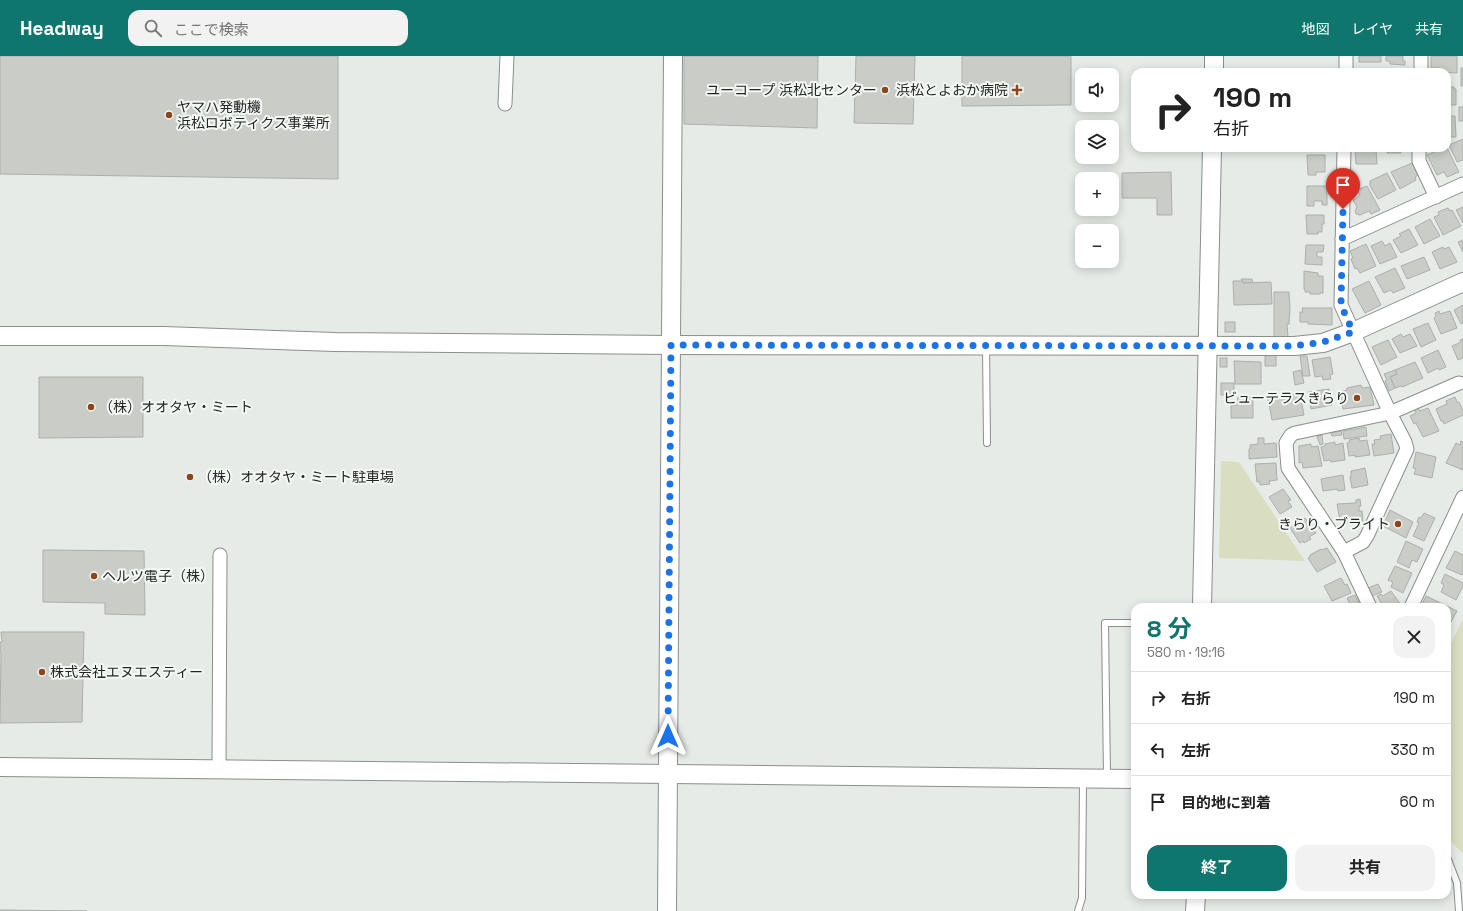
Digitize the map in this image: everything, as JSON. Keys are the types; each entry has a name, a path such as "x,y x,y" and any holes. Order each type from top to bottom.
{"street":[{"path":"505,104 507,56"},
{"path":"667,911 673,56"},
{"path":"1214,56 1214,68"},
{"path":"1346,56 1346,68"},
{"path":"1421,56 1421,68"},
{"path":"1202,603 1212,152"},
{"path":"1344,152 1341,305 1406,446 1406,453 1367,536 1363,542 1344,552"},
{"path":"1419,152 1418,161 1436,197"},
{"path":"1342,239 1463,184"},
{"path":"0,336 164,336 335,342 671,345 1294,346 1323,342 1353,332 1463,282"},
{"path":"1368,603 1344,552 1289,470 1286,443 1291,435 1295,433 1390,413 1462,385"},
{"path":"1413,603 1463,497"},
{"path":"219,769 220,555"},
{"path":"0,767 1131,779"},
{"path":"1195,911 1196,899"}],"lane":[{"path":"986,345 987,443"},
{"path":"1106,779 1105,623 1131,623"},
{"path":"1078,911 1082,898 1082,779"},
{"path":"1451,866 1458,883 1459,911"}],"green space":[{"path":"1221,461 1239,462 1305,561 1219,558"},
{"path":"1463,618 1463,854 1451,841 1451,644"}],"building":[{"name":"ヤマハ発動機 浜松ロボティクス事業所","path":"0,56 338,56 338,179 0,174"},
{"path":"684,56 818,56 817,128 684,124"},
{"name":"ユーコープ 浜松北センター","path":"856,56 915,56 913,124 854,123"},
{"path":"962,56 1071,56 1071,105 962,106"},
{"path":"1359,56 1381,56 1381,62 1359,62"},
{"path":"1386,56 1403,56 1405,65 1390,64 1390,61 1386,61"},
{"path":"1431,56 1457,56 1457,73 1451,73 1451,68 1431,68"},
{"path":"1461,68 1463,68 1463,86 1461,86"},
{"path":"1451,87 1456,89 1456,105 1451,105"},
{"path":"1459,107 1463,107 1463,121 1459,121"},
{"path":"1451,116 1455,116 1456,137 1451,137"},
{"path":"1463,139 1463,160 1457,162 1451,149 1451,144"},
{"path":"1355,152 1376,152 1377,164 1356,164"},
{"path":"1401,152 1401,153 1387,153"},
{"path":"1434,152 1449,152 1459,172 1447,177 1444,172 1437,175 1427,155"},
{"path":"1307,155 1325,155 1325,172 1316,172 1316,175 1308,175"},
{"path":"1412,163 1418,175 1415,177 1416,180 1400,189 1391,172"},
{"path":"1171,172 1172,215 1157,215 1157,198 1122,198 1122,173"},
{"path":"1387,173 1396,190 1378,199 1370,186 1370,181"},
{"path":"1307,186 1327,186 1327,205 1322,205 1322,201 1314,201 1314,206 1307,206"},
{"path":"1367,186 1380,210 1371,214 1369,211 1360,215 1356,214 1355,211 1357,207 1353,200 1360,195 1357,190"},
{"path":"1463,207 1463,223 1456,210"},
{"path":"1448,208 1450,211 1452,210 1461,226 1443,235 1434,217 1439,215 1438,212"},
{"path":"1306,215 1324,215 1322,232 1318,232 1318,234 1307,234"},
{"path":"1430,219 1440,236 1424,244 1415,227"},
{"path":"1409,229 1418,245 1401,253 1393,240 1401,236 1399,234"},
{"path":"1463,240 1463,252 1458,242"},
{"path":"1382,241 1385,246 1390,243 1397,257 1380,264 1371,246"},
{"path":"1366,244 1376,266 1360,273 1357,268 1355,269 1350,251"},
{"path":"1306,245 1324,245 1323,252 1317,252 1317,257 1322,257 1322,265 1305,264"},
{"path":"1443,247 1444,249 1449,247 1457,262 1440,269 1432,252"},
{"path":"1424,257 1430,270 1407,279 1401,266"},
{"path":"1395,268 1405,288 1393,293 1391,290 1384,293 1375,277"},
{"path":"1304,271 1318,273 1318,276 1323,276 1323,293 1310,294 1310,292 1305,292"},
{"path":"1241,279 1252,279 1253,283 1243,283"},
{"path":"1233,281 1243,281 1243,283 1271,282 1272,304 1234,305"},
{"path":"1369,281 1381,305 1365,313 1352,289"},
{"path":"1274,292 1289,292 1290,309 1289,324 1287,324 1288,337 1274,337"},
{"path":"1463,305 1463,323 1461,324 1454,310"},
{"path":"1302,308 1332,308 1332,325 1308,324 1308,322 1300,322 1300,312 1303,312"},
{"path":"1439,311 1440,314 1450,311 1457,328 1441,334 1434,318 1436,316 1435,313"},
{"path":"1225,322 1235,322 1235,332 1225,332"},
{"path":"1428,323 1436,340 1421,347 1413,329"},
{"path":"1401,334 1403,337 1410,334 1417,346 1400,353 1392,339"},
{"path":"1463,339 1463,358 1458,360 1452,346 1461,342 1460,340"},
{"path":"1388,340 1397,357 1381,365 1372,347"},
{"path":"1438,350 1446,367 1439,370 1438,368 1428,373 1421,358"},
{"path":"1276,355 1276,366 1265,366 1265,356"},
{"path":"1300,356 1307,356 1310,376 1303,376"},
{"path":"1330,357 1333,374 1330,375 1331,379 1323,380 1322,376 1315,377 1312,360"},
{"path":"1220,358 1227,358 1227,367 1220,367"},
{"path":"1234,361 1261,362 1261,384 1235,384"},
{"path":"1415,362 1423,378 1402,387 1395,388 1390,377 1397,374 1395,370"},
{"path":"1301,370 1304,383 1295,385 1293,372"},
{"path":"1395,370 1397,374 1390,377 1395,388 1389,391 1384,374"},
{"name":"（株）オオタヤ・ミート","path":"39,377 143,377 143,437 39,438"},
{"path":"1221,383 1234,383 1234,395 1221,395"},
{"name":"ビューテラスきらり","path":"1361,385 1362,388 1370,387 1374,405 1343,409 1340,392 1347,390 1347,388"},
{"path":"1329,389 1332,405 1311,409 1308,392"},
{"path":"1300,393 1304,415 1272,420 1268,399"},
{"path":"1238,397 1253,397 1253,418 1231,418 1231,406 1237,405"},
{"path":"1455,397 1463,411 1463,415 1444,424 1443,421 1441,421 1436,409 1447,404 1446,401"},
{"path":"1418,408 1420,411 1428,408 1439,431 1423,437 1416,423 1414,424 1410,416 1416,413 1414,409"},
{"path":"1366,427 1367,436 1344,439 1343,431"},
{"path":"1341,431 1342,435 1332,436 1331,433"},
{"path":"1391,434 1394,453 1374,456 1372,444 1375,444 1374,440 1381,439 1380,436"},
{"path":"1322,435 1323,444 1320,445 1317,436"},
{"path":"1258,438 1264,438 1264,444 1276,443 1277,457 1249,459 1250,445 1258,444"},
{"path":"1359,438 1360,441 1367,440 1370,455 1355,457 1355,455 1349,456 1347,443 1350,442 1349,440"},
{"path":"1461,441 1463,442 1463,470 1446,463 1456,443 1460,445"},
{"path":"1335,442 1335,445 1343,443 1345,460 1331,462 1330,460 1324,461 1321,447 1325,446 1325,444"},
{"path":"1311,444 1311,447 1318,446 1322,466 1303,468 1302,462 1299,463 1299,446"},
{"path":"1416,452 1436,457 1432,478 1414,474 1416,469 1413,468"},
{"path":"1276,463 1277,480 1269,481 1270,484 1260,485 1260,482 1257,482 1255,464"},
{"path":"1365,468 1368,485 1352,488 1350,477 1351,471"},
{"path":"1343,475 1345,490 1338,491 1337,489 1323,491 1321,479"},
{"path":"1283,489 1291,500 1288,501 1292,507 1280,514 1269,497"},
{"path":"1360,499 1361,506 1359,506 1359,511 1362,511 1363,522 1348,524 1348,520 1340,521 1337,504 1356,503 1356,500"},
{"name":"きらり・ブライト","path":"1390,510 1413,522 1406,538 1383,526"},
{"path":"1424,513 1435,518 1424,541 1413,536 1419,523 1417,522 1419,517 1421,518"},
{"path":"1305,518 1316,533 1309,537 1311,539 1304,543 1303,541 1300,543 1290,528"},
{"path":"1406,541 1423,549 1417,562 1412,560 1409,568 1397,562"},
{"path":"1327,548 1336,562 1317,572 1308,558 1310,555 1321,549"},
{"name":"ヘルツ電子（株）","path":"43,550 144,551 145,615 105,614 105,603 43,602"},
{"path":"1455,551 1463,555 1462,575 1446,568"},
{"path":"1395,566 1412,573 1403,593 1391,587 1393,582 1388,580"},
{"path":"1445,574 1463,583 1456,600 1441,592 1444,585 1441,583"},
{"path":"1341,578 1345,585 1347,584 1351,593 1332,601 1324,586"},
{"path":"1378,584 1382,592 1372,596 1368,588"},
{"path":"1391,591 1400,603 1381,603 1377,596 1381,594 1383,596"},
{"path":"1355,595 1359,603 1350,603 1347,598"},
{"path":"1426,596 1440,603 1423,603"},
{"path":"1451,608 1457,611 1451,622"},
{"name":"株式会社エヌエスティー","path":"1,632 84,632 82,722 0,723"},
{"path":"0,910 87,911 0,911"}],"place":[{"name":"ユーコープ 浜松北センター","path":"885,90"},
{"name":"浜松とよおか病院","path":"1017,90"},
{"name":"ヤマハ発動機 浜松ロボティクス事業所","path":"169,115"},
{"name":"ビューテラスきらり","path":"1357,398"},
{"name":"（株）オオタヤ・ミート","path":"91,407"},
{"name":"（株）オオタヤ・ミート駐車場","path":"190,477"},
{"name":"きらり・ブライト","path":"1398,524"},
{"name":"ヘルツ電子（株）","path":"94,576"},
{"name":"株式会社エヌエスティー","path":"42,672"}],"route":[{"path":"668,736 671,345 1294,346 1323,342 1353,332 1341,305 1343,209"}]}
